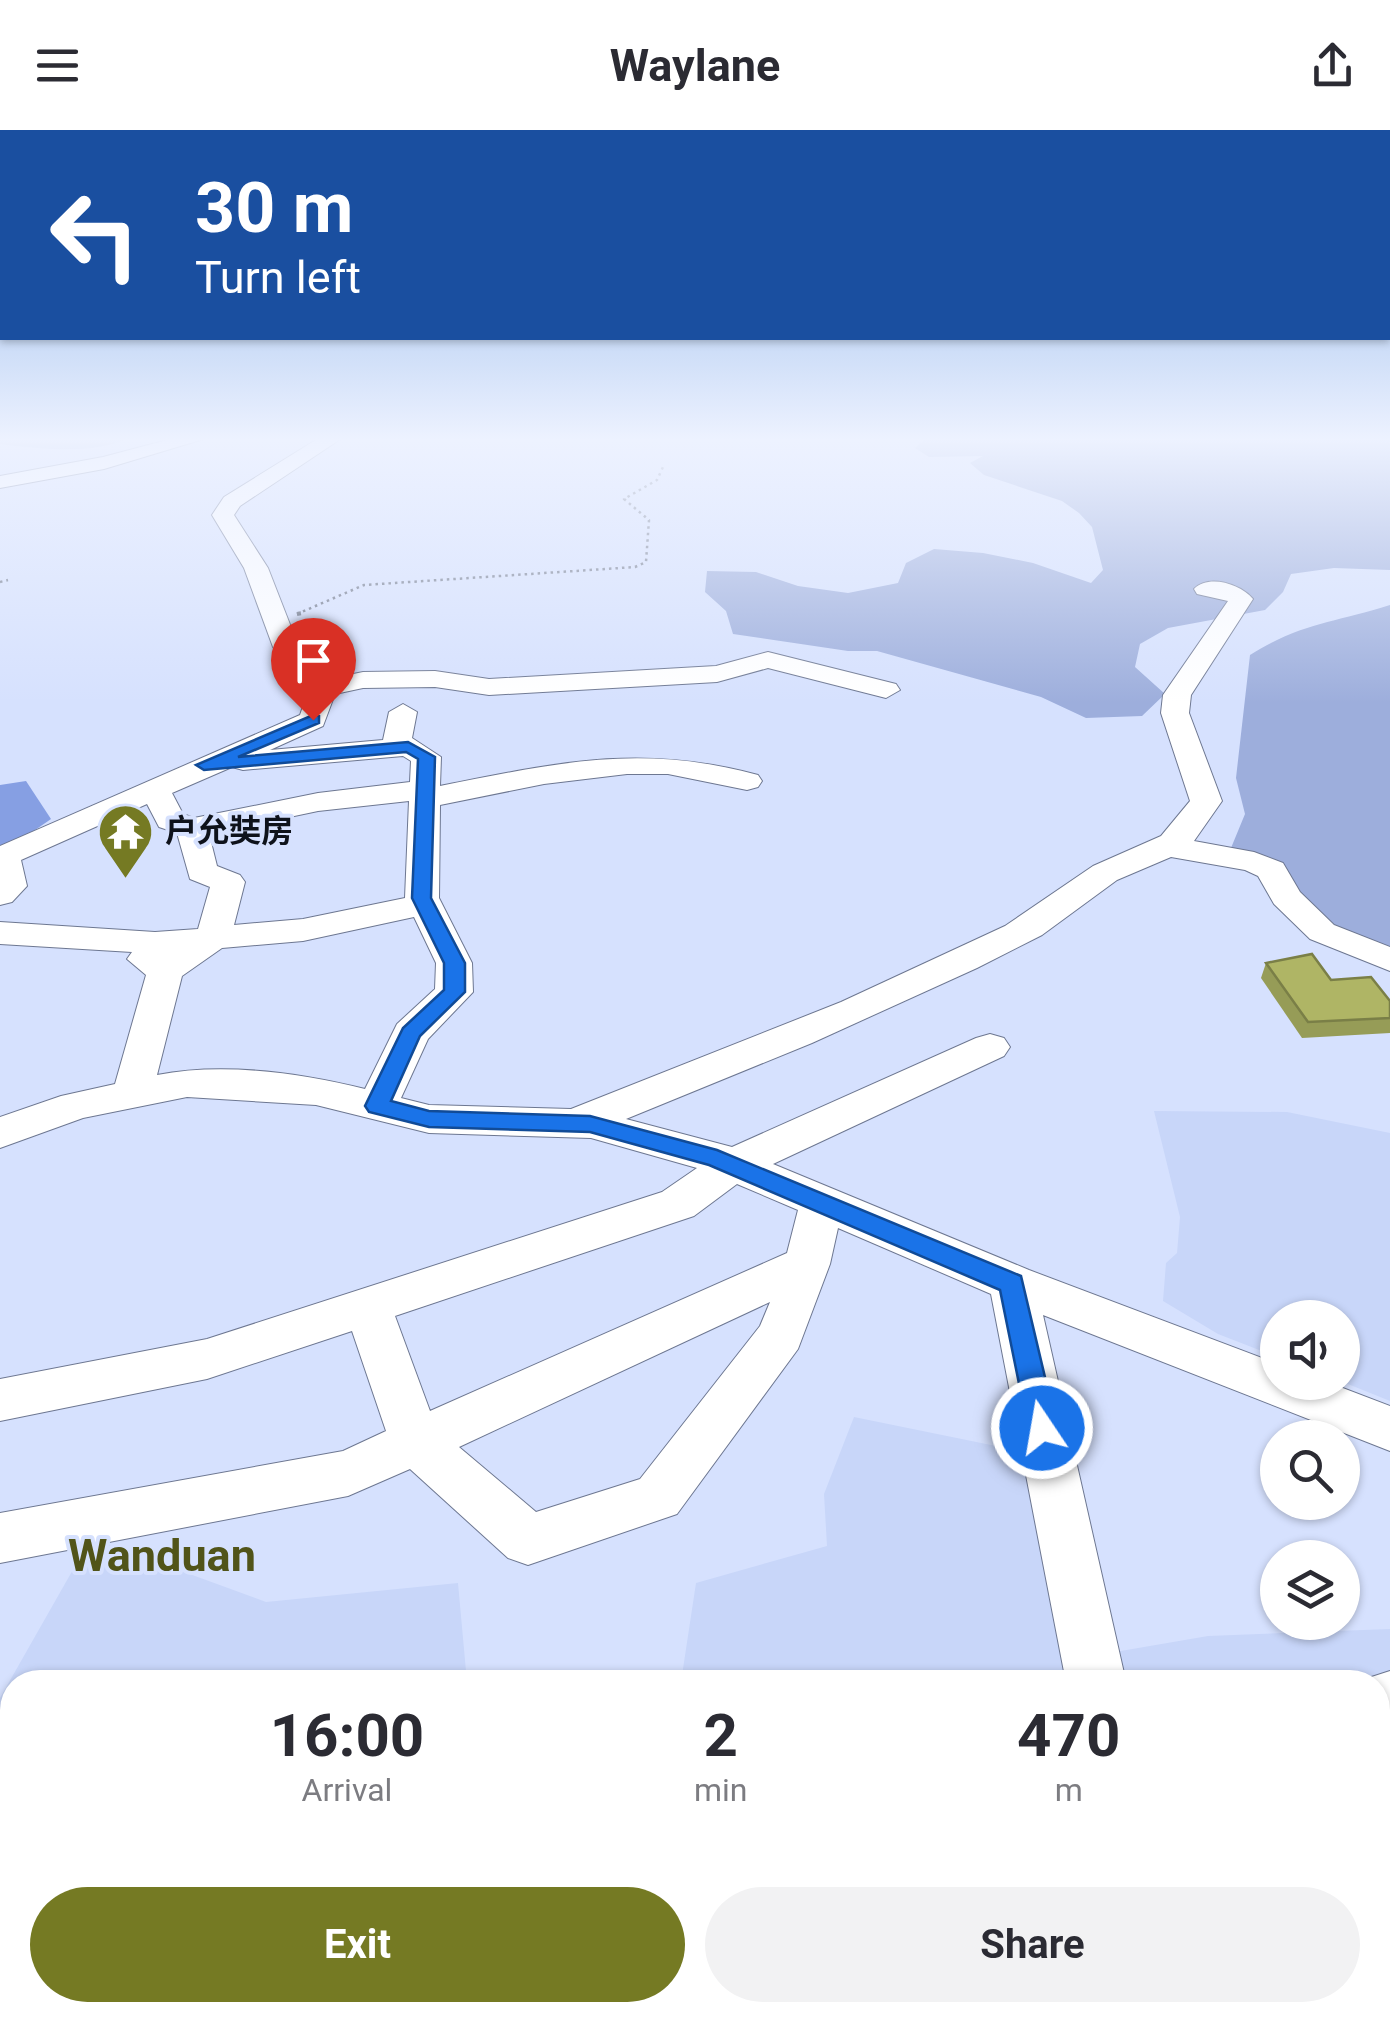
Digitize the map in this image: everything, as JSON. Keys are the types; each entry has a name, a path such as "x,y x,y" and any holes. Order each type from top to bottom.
{"street":[{"path":"230,526 256,568 286,647 323,688"},
{"path":"575,1123 806,1034 1022,932 1108,871 1172,847 1191,829 1206,801 1175,713 1177,695 1241,600 1230,591 1206,588"},
{"path":"323,688 363,680 435,679 489,687 717,674 768,660 886,690"},
{"path":"0,894 10,886 2,856 313,720 323,688"},
{"path":"377,1106 411,1033 454,992 454,963 422,898 426,757 397,741 402,712"},
{"path":"204,765 408,747"},
{"path":"154,787 170,820 192,828 318,802 424,794 586,767 705,771 747,782"},
{"path":"132,1094 165,971 213,938 228,882 202,872 192,828"},
{"path":"1172,847 1254,862 1271,870 1286,897 1322,932 1390,960"},
{"path":"0,932 154,943 303,930 425,904"},
{"path":"116,940 165,971"},
{"path":"0,1400 206,1359 678,1204 732,1164 990,1048"},
{"path":"0,1134 76,1106 187,1083 316,1091 429,1119 590,1124 732,1164 1012,1284 1390,1430"},
{"path":"368,1306 416,1442 528,1540 658,1497 782,1335 807,1264 822,1203"},
{"path":"0,1538 348,1472 807,1264"},
{"path":"1012,1284 1093,1670"}],"path":[{"path":"274,616 316,610 346,587 635,568 646,562 649,526"},
{"path":"0,582 8,580"}],"shaded area":[{"path":"1390,526 1390,570 1334,568 1291,574 1283,592 1265,610 1168,628 1140,644 1135,667 1165,694 1142,716 1086,718 1041,697 877,651 848,651 733,634 726,611 705,592 707,571 756,572 798,586 848,593 898,583 906,563 934,549 1033,563 1091,583 1103,570 1092,527"},
{"path":"1390,605 1390,958 1336,926 1291,883 1231,848 1245,814 1236,778 1250,655 1303,629"},
{"path":"26,781 51,819 25,837 0,846 0,785"},
{"path":"1154,1111 1287,1112 1390,1133 1390,1401 1360,1389 1360,1300 1260,1300 1260,1350 1218,1334 1163,1301 1166,1263 1177,1253 1180,1217"},
{"path":"854,1417 1021,1451 1077,1477 1080,1658 1208,1636 1260,1634 1260,1640 1360,1640 1360,1630 1390,1629 1390,1670 683,1670 696,1583 827,1546 824,1494"},
{"path":"91,1538 266,1602 458,1583 466,1670 16,1670"}],"building":[{"path":"1312,954 1331,980 1371,977 1390,1001 1390,1018 1308,1022 1266,963"}],"place":[{"name":"户允奘房","path":"126,880"}],"district":[{"name":"Wanduan","path":"162,1555"}],"route":[{"path":"313,720 204,765 408,747 426,757 422,898 454,963 454,992 411,1033 377,1106 429,1119 590,1124 717,1158 1012,1284 1042,1428"}]}
